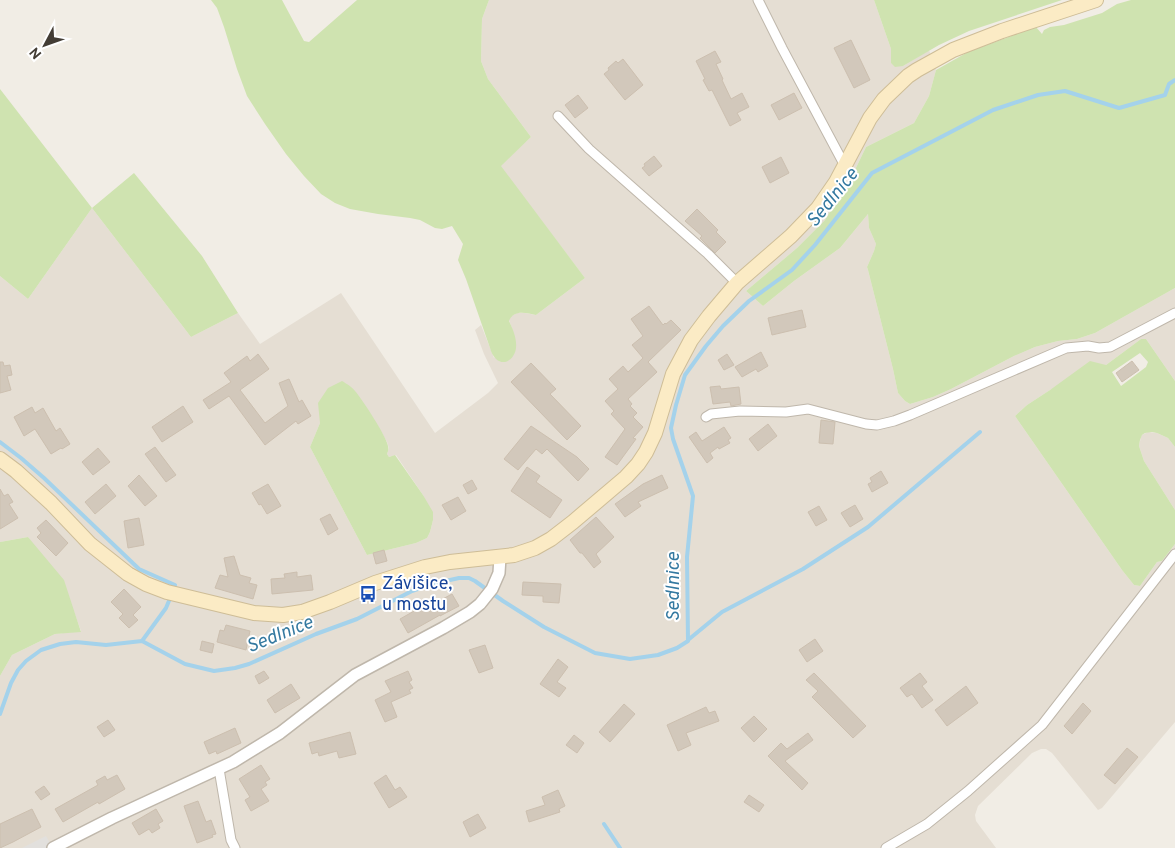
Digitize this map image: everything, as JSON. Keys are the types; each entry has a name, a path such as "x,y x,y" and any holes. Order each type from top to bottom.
{"main road":[{"path":"0,459 32,485 90,544 118,567 146,584 171,593 254,613 283,615 312,609 376,583 425,567 450,562 500,557 526,551 551,539 605,496 638,464 650,444 671,379 684,351 709,316 737,283 809,218 828,194 870,118 884,99 916,70 944,54 982,38 1096,0"}],"street":[{"path":"758,0 845,166"},
{"path":"558,116 589,149 708,254 737,283"},
{"path":"706,417 711,414 740,411 786,412 808,409 877,426 910,415 1066,348 1110,347 1175,312"},
{"path":"886,848 927,824 968,791 1042,725 1175,554"},
{"path":"53,848 247,754 280,733 355,675 476,608 492,589 498,576 500,557"},
{"path":"219,769 231,840 235,848"}],"shaded area":[{"path":"489,0 874,0 891,49 891,63 903,66 929,50 936,70 929,96 914,123 866,147 854,172 825,220 797,248 746,291 763,306 840,248 868,214 869,228 876,244 867,267 898,393 910,404 951,389 1035,347 1058,341 1077,339 1095,333 1175,288 1175,381 1146,339 1141,339 1106,365 1050,390 1027,405 1015,416 1134,585 1140,586 1157,562 1162,561 1175,544 1175,722 1102,808 1098,810 1052,753 1046,749 1041,749 1032,753 978,806 975,815 976,821 996,848 0,848 0,676 12,655 55,634 81,631 74,612 28,537 0,542 0,276 28,299 92,208 191,337 238,313 260,344 341,293 435,433 488,393 498,383 475,330 481,325 494,358 513,331 509,320 511,316 517,313 536,315 585,278 500,166 531,137 488,79 481,61 482,19","holes":["320,423 381,431 389,448 387,454 389,457 396,455 423,495 433,520 427,538 416,543 367,555 310,447"]},
{"path":"1148,432 1157,433 1168,438 1175,447 1175,510 1144,461 1139,446 1142,435"},
{"path":"46,836 53,848 22,848"}],"green space":[{"path":"211,0 282,0 304,41 309,42 357,0 489,0 482,19 481,61 488,79 531,137 501,166 585,278 536,315 517,313 511,317 509,321 516,345 512,358 506,362 499,361 492,352 458,260 463,244 452,226 442,229 435,228 420,220 350,209 335,203 321,194 304,176 286,154 247,96 217,8"},
{"path":"874,0 1062,0 969,31 939,45 903,66 895,67 891,63 891,49"},
{"path":"1131,0 1175,0 1175,288 1095,333 1077,339 1058,341 1035,347 951,389 910,404 898,393 867,267 876,244 869,228 868,214 840,248 763,306 746,291 797,248 825,220 854,172 866,147 914,123 929,96 936,70 968,52 1036,27 1042,34 1044,30 1050,27 1064,25 1102,13 1117,4"},
{"path":"0,89 92,208 28,299 0,276"},
{"path":"134,173 202,256 238,313 191,337 92,208"},
{"path":"1141,339 1146,339 1175,381 1175,447 1168,438 1152,432 1142,435 1139,446 1144,461 1175,510 1175,544 1162,561 1157,562 1140,586 1134,585 1122,570 1015,416 1027,405 1090,361 1106,365","holes":["1140,353 1148,362 1146,367 1121,386 1112,372"]},
{"path":"342,381 352,388 363,402 387,441 387,454 389,457 395,455 433,512 433,520 427,538 416,543 367,555 310,447 320,423 318,403 328,388"},
{"path":"28,537 64,580 81,632 55,634 12,655 0,676 0,542"}],"building":[{"path":"851,40 870,80 854,88 834,48"},
{"path":"715,51 721,62 716,64 731,99 742,93 749,107 737,113 741,120 730,126 712,90 709,91 703,80 705,79 696,61"},
{"path":"623,59 643,85 625,100 604,74 616,61 618,63"},
{"path":"794,93 802,108 779,120 771,105"},
{"path":"578,95 588,108 575,118 565,105"},
{"path":"654,156 662,166 649,176 642,168"},
{"path":"781,157 789,173 770,183 762,167"},
{"path":"697,209 718,230 716,232 726,242 715,253 700,238 702,236 685,221"},
{"path":"649,306 663,325 671,320 681,330 648,362 657,372 628,399 632,404 630,406 637,413 633,417 643,427 633,438 636,439 617,465 605,457 625,429 611,414 614,411 605,401 618,389 609,379 623,366 628,372 643,358 632,345 643,336 631,319"},
{"path":"802,310 806,327 772,335 768,318"},
{"path":"761,352 768,366 758,372 756,369 742,377 735,367"},
{"path":"258,354 269,369 240,390 265,423 288,406 279,383 289,379 299,402 302,400 311,416 298,424 296,421 265,445 229,396 209,409 203,400 231,382 224,373 247,356 250,361"},
{"path":"727,354 734,365 724,370 718,360"},
{"path":"1132,361 1139,370 1122,382 1116,373"},
{"path":"0,362 3,362 4,366 10,365 12,375 7,376 11,390 0,393"},
{"path":"531,363 556,389 550,394 581,426 567,440 511,382"},
{"path":"720,386 721,389 739,387 741,404 731,406 730,402 713,404 710,387"},
{"path":"183,406 193,422 162,442 152,427"},
{"path":"32,407 35,413 43,408 56,431 60,428 70,444 51,454 35,429 24,436 14,417"},
{"path":"821,420 835,422 833,444 819,443"},
{"path":"768,424 777,436 758,451 749,439"},
{"path":"531,426 577,457 589,469 578,481 547,449 542,454 536,449 518,470 504,459"},
{"path":"724,427 731,438 728,440 730,443 719,449 718,447 710,453 713,458 707,463 689,437 696,432 702,441"},
{"path":"155,447 176,475 166,482 145,454"},
{"path":"98,448 110,462 93,475 82,462"},
{"path":"527,467 540,476 536,482 562,500 550,518 511,491"},
{"path":"881,471 888,483 872,492 868,484 872,482 870,478"},
{"path":"139,475 157,496 145,506 128,486"},
{"path":"662,475 668,488 638,502 641,506 625,517 615,504 643,484"},
{"path":"472,480 477,489 468,494 463,485"},
{"path":"106,484 116,496 95,514 85,502"},
{"path":"268,484 281,506 267,514 252,493"},
{"path":"0,489 4,496 8,494 13,502 9,504 18,518 0,529"},
{"path":"458,497 466,511 451,520 442,505"},
{"path":"855,505 863,519 850,527 841,513"},
{"path":"819,506 827,520 816,526 808,512"},
{"path":"330,514 338,529 328,535 320,519"},
{"path":"596,517 614,537 596,554 601,562 594,568 570,540"},
{"path":"139,518 144,545 128,548 124,521"},
{"path":"46,520 68,543 56,556 37,537 41,533 37,528"},
{"path":"384,550 387,561 376,564 373,553"},
{"path":"234,556 240,575 251,578 249,583 257,585 253,599 215,588 220,575 228,577 224,558"},
{"path":"297,572 297,577 311,575 313,590 272,594 271,579 285,578 284,574"},
{"path":"523,582 561,584 559,603 543,602 543,596 522,595"},
{"path":"124,589 141,607 133,615 138,620 129,628 119,618 123,614 111,602"},
{"path":"452,594 459,606 408,633 400,619 423,606 424,609"},
{"path":"226,625 250,631 246,650 217,642 220,630 224,631"},
{"path":"815,639 823,651 807,662 799,650"},
{"path":"202,641 214,644 212,653 200,650"},
{"path":"485,645 493,668 479,673 469,650"},
{"path":"558,659 568,667 557,682 566,688 559,697 540,684"},
{"path":"264,671 269,678 259,684 255,676"},
{"path":"408,671 412,680 409,682 413,688 409,690 411,693 391,702 397,717 385,722 375,700 391,692 385,681"},
{"path":"814,673 866,726 853,738 812,697 818,691 806,680"},
{"path":"920,673 927,682 922,686 933,700 922,708 912,694 907,697 900,688"},
{"path":"291,684 300,698 275,713 267,700"},
{"path":"966,686 978,703 947,726 935,710"},
{"path":"1083,703 1091,711 1072,734 1064,726"},
{"path":"624,704 635,714 610,742 599,732"},
{"path":"706,707 709,713 715,711 719,721 686,733 691,745 678,751 667,725"},
{"path":"754,716 767,729 754,742 741,728"},
{"path":"108,720 115,730 104,737 97,727"},
{"path":"235,728 241,743 217,754 216,751 209,754 204,742"},
{"path":"350,732 356,754 339,758 337,751 319,756 318,752 312,754 309,743"},
{"path":"808,733 813,740 785,761 808,783 802,790 768,756 781,743 787,749"},
{"path":"574,735 584,743 577,753 566,745"},
{"path":"1127,748 1138,757 1115,784 1104,775"},
{"path":"261,765 270,779 265,782 267,785 261,789 269,801 251,811 245,800 250,797 239,779"},
{"path":"117,775 125,789 63,822 55,809 98,785 96,781 105,776 107,780"},
{"path":"386,775 395,790 400,787 407,797 389,808 374,783"},
{"path":"44,786 50,794 41,800 35,792"},
{"path":"558,790 565,806 559,809 560,812 529,822 526,811 545,805 542,797"},
{"path":"749,795 764,805 759,812 744,802"},
{"path":"198,801 206,822 211,820 216,834 197,843 184,806"},
{"path":"32,809 41,827 0,848 0,824"},
{"path":"156,809 163,821 158,824 160,828 152,833 149,829 139,835 132,823"},
{"path":"478,814 486,828 470,837 463,822"}],"waterway":[{"name":"Sedlnice","path":"0,714 11,683 18,670 26,661 41,650 60,644 76,642 106,645 142,641 185,664 214,671 235,668 249,664 316,634 357,619 412,591 459,578 469,578 475,581 544,627 595,653 630,659 658,655 677,648 688,641 687,557 693,496 671,428 685,375 723,326 749,301 792,270 815,245 872,173 993,110 1038,95 1065,91 1119,108 1165,95 1169,84 1175,80"},
{"path":"688,640 722,612 803,569 868,527 980,432"},
{"path":"0,442 44,478 139,569 175,585 173,590"},
{"path":"142,641 166,608 171,596"},
{"path":"604,824 620,848"}],"place":[{"name":"Závišice, u mostu","path":"368,594"}]}
